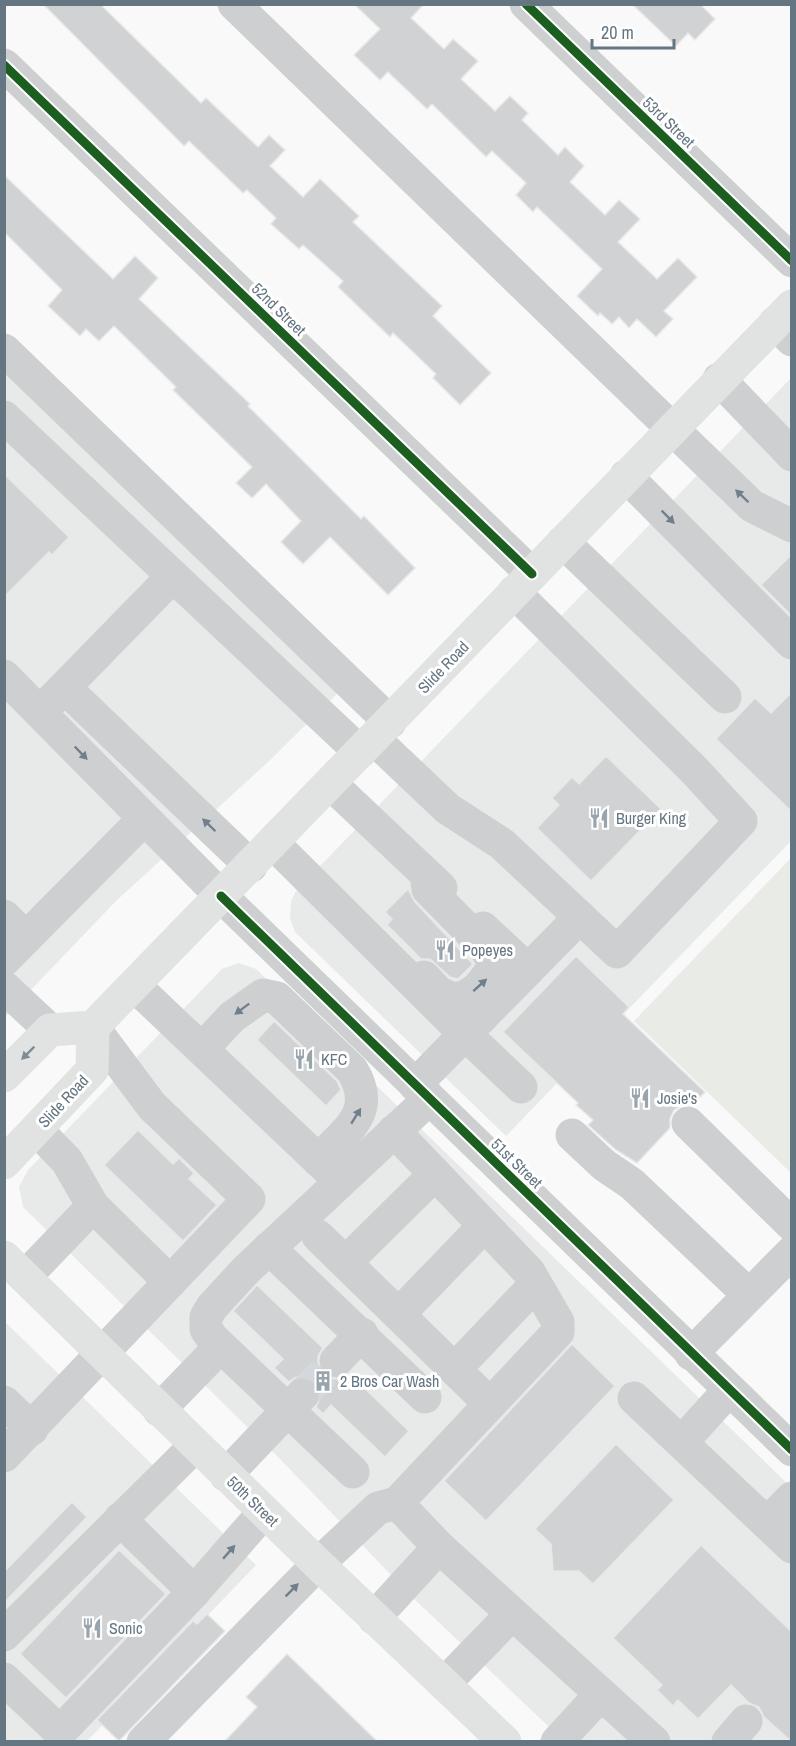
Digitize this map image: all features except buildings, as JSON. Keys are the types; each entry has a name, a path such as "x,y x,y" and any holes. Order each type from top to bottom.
{"main road":[{"name":"Slide Road","path":"4,1163 92,1070 93,1027 719,380 786,323"},
{"path":"4,1076 50,1030 93,1027"},
{"name":"50th Street","path":"15,1267 195,1446 505,1742"}],"street":[{"path":"234,4 752,506 792,526"},
{"name":"53rd Street","path":"526,4 792,261"},
{"name":"52nd Street","path":"4,65 523,583 741,821 617,952 580,917"},
{"path":"4,351 375,738 448,808 502,844 580,917 465,1035 394,1131 329,1171"},
{"path":"719,380 792,455"},
{"path":"4,417 173,576 375,738"},
{"path":"626,476 792,643"},
{"path":"563,542 724,697"},
{"path":"41,711 173,576"},
{"name":"51st Street","path":"4,676 222,896 729,1390 787,1436"},
{"path":"65,688 262,854 365,935 465,1035 521,1087"},
{"path":"330,783 528,970"},
{"path":"12,938 144,819"},
{"path":"365,935 392,946 439,993 453,999 465,997 478,988 493,969 493,960 467,926 428,889 426,874"},
{"path":"134,985 329,1171"},
{"path":"4,987 50,1030"},
{"path":"201,1049 232,1017 263,995 277,998 352,1070 359,1082 363,1098 357,1119 329,1171 269,1248 225,1292 206,1317 206,1329 220,1347 295,1402 353,1472"},
{"path":"4,1456 249,1199 152,1106 93,1027"},
{"path":"688,1123 792,1225"},
{"path":"37,1130 67,1161 93,1206 170,1282"},
{"path":"143,1742 318,1564 378,1508 397,1503 558,1332 558,1322 529,1272 394,1131"},
{"path":"572,1135 604,1165 632,1184 749,1295"},
{"path":"346,1262 435,1174"},
{"path":"15,1267 93,1206"},
{"path":"399,1314 484,1226"},
{"path":"318,1236 490,1404"},
{"path":"269,1248 362,1334 425,1397"},
{"path":"692,1354 749,1295 789,1260"},
{"path":"454,1369 535,1285"},
{"path":"336,1361 362,1334"},
{"path":"159,1410 220,1347"},
{"path":"682,1442 729,1390"},
{"path":"634,1398 792,1547"},
{"path":"4,1402 32,1429"},
{"path":"226,1475 295,1402"},
{"path":"4,1635 195,1446"},
{"path":"767,1523 792,1498"},
{"path":"397,1503 439,1547 654,1742"},
{"path":"4,1679 60,1732 195,1592 264,1512"},
{"path":"120,1519 195,1592"},
{"path":"374,1618 439,1547"},
{"path":"444,1684 512,1614"},
{"path":"557,1742 601,1694"}],"shaded area":[{"path":"4,368 340,691 268,762 116,901 5,1017"},
{"path":"791,378 791,841 506,1136 295,932 290,918 291,901 296,891"},
{"path":"791,858 791,1173 634,1021"},
{"path":"239,963 256,969 791,1487 791,1738 788,1742 564,1741 412,1597 281,1460 23,1207 19,1187 28,1170 222,969"},
{"path":"4,1321 256,1565 87,1741 5,1741"}],"tunnel":[{"path":"302,1395 336,1361"}],"cycle path":[{"path":"526,4 792,261"},
{"path":"4,65 532,574"},
{"path":"221,896 792,1450"}],"place":[{"name":"Burger King","path":"599,818"},
{"name":"Popeyes","path":"445,950"},
{"name":"KFC","path":"304,1059"},
{"name":"Josie's","path":"640,1098"},
{"name":"2 Bros Car Wash","path":"323,1381"},
{"name":"Sonic","path":"92,1628"}]}
